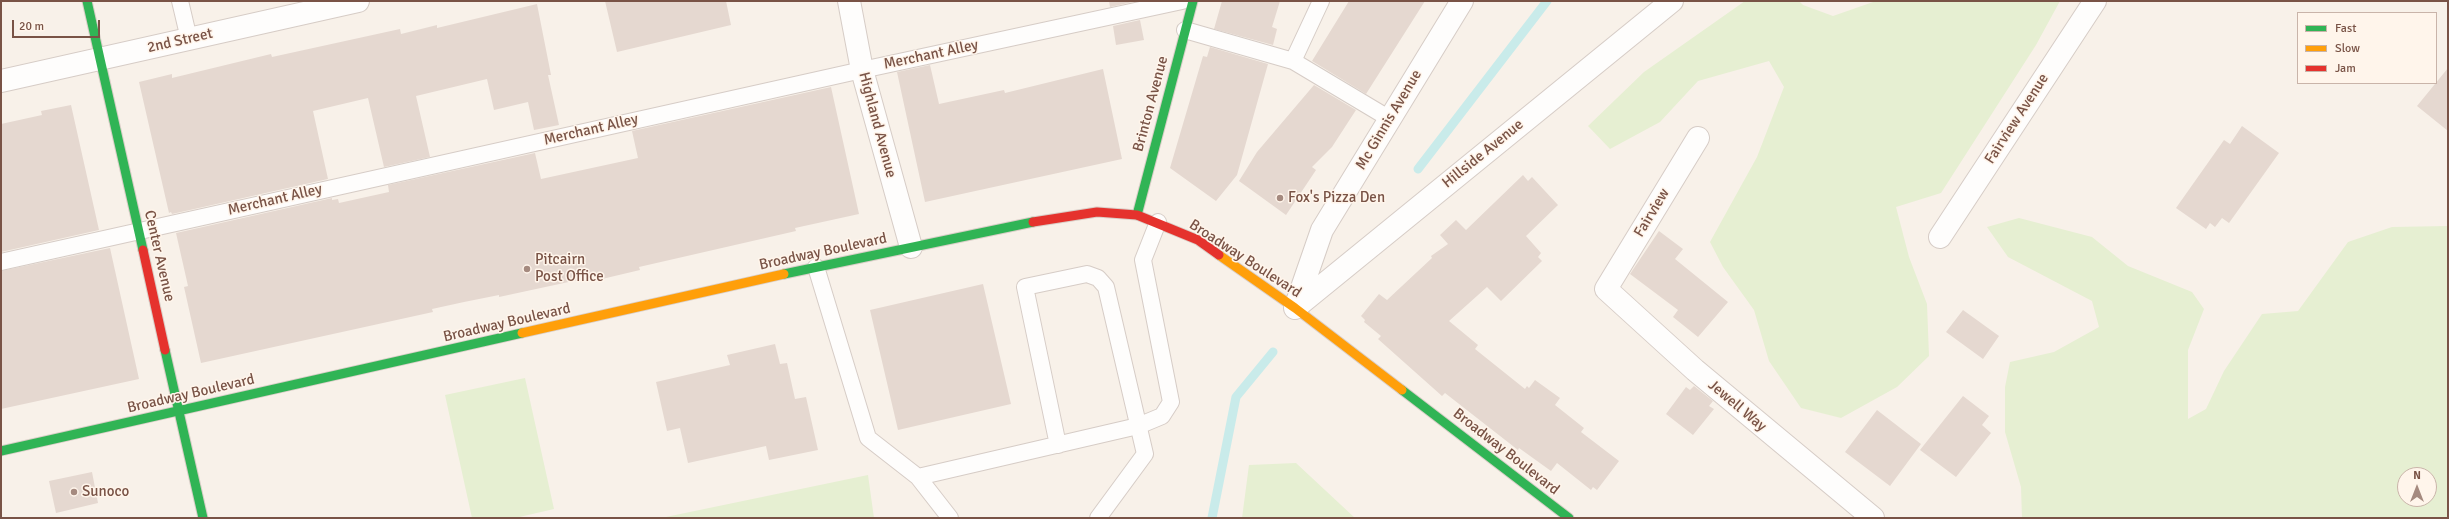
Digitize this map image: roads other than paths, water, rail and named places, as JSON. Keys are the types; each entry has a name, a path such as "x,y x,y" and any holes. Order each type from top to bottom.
{"main road":[{"name":"Center Avenue","path":"87,1 140,231 203,518"},
{"name":"Brinton Avenue","path":"1137,215 1193,1"},
{"name":"Broadway Boulevard","path":"1,451 816,267 1060,216 1096,212 1137,215 1158,222 1198,240 1295,308 1569,518"}],"street":[{"name":"2nd Street","path":"1,81 358,1"},
{"name":"Highland Avenue","path":"849,1 862,70 911,247"},
{"name":"Mc Ginnis Avenue","path":"1295,308 1322,230 1462,1"},
{"name":"Hillside Avenue","path":"1295,308 1672,1"},
{"name":"Fairview Avenue","path":"1940,237 2095,1"},
{"name":"Fairview","path":"1606,289 1698,138"},
{"name":"Jewell Way","path":"1606,289 1695,370 1873,518"}],"lane":[{"path":"180,1 188,39"},
{"name":"Merchant Alley","path":"1,262 862,70 1182,1"},
{"path":"1293,61 1321,1"},
{"path":"1185,30 1293,61 1390,118"},
{"path":"918,477 1138,426 1162,416 1171,402 1143,260 1158,222"},
{"path":"816,267 868,438 918,477 950,518"},
{"path":"1058,445 1025,287 1087,274 1098,278 1106,287 1145,454 1098,518"}],"waterway":[{"path":"1418,169 1547,1"},
{"path":"1212,518 1236,397 1273,352"}],"place":[{"name":"Fox's Pizza Den","path":"1280,198"},
{"name":"Pitcairn Post Office","path":"527,269"},
{"name":"Sunoco","path":"74,492"}]}
